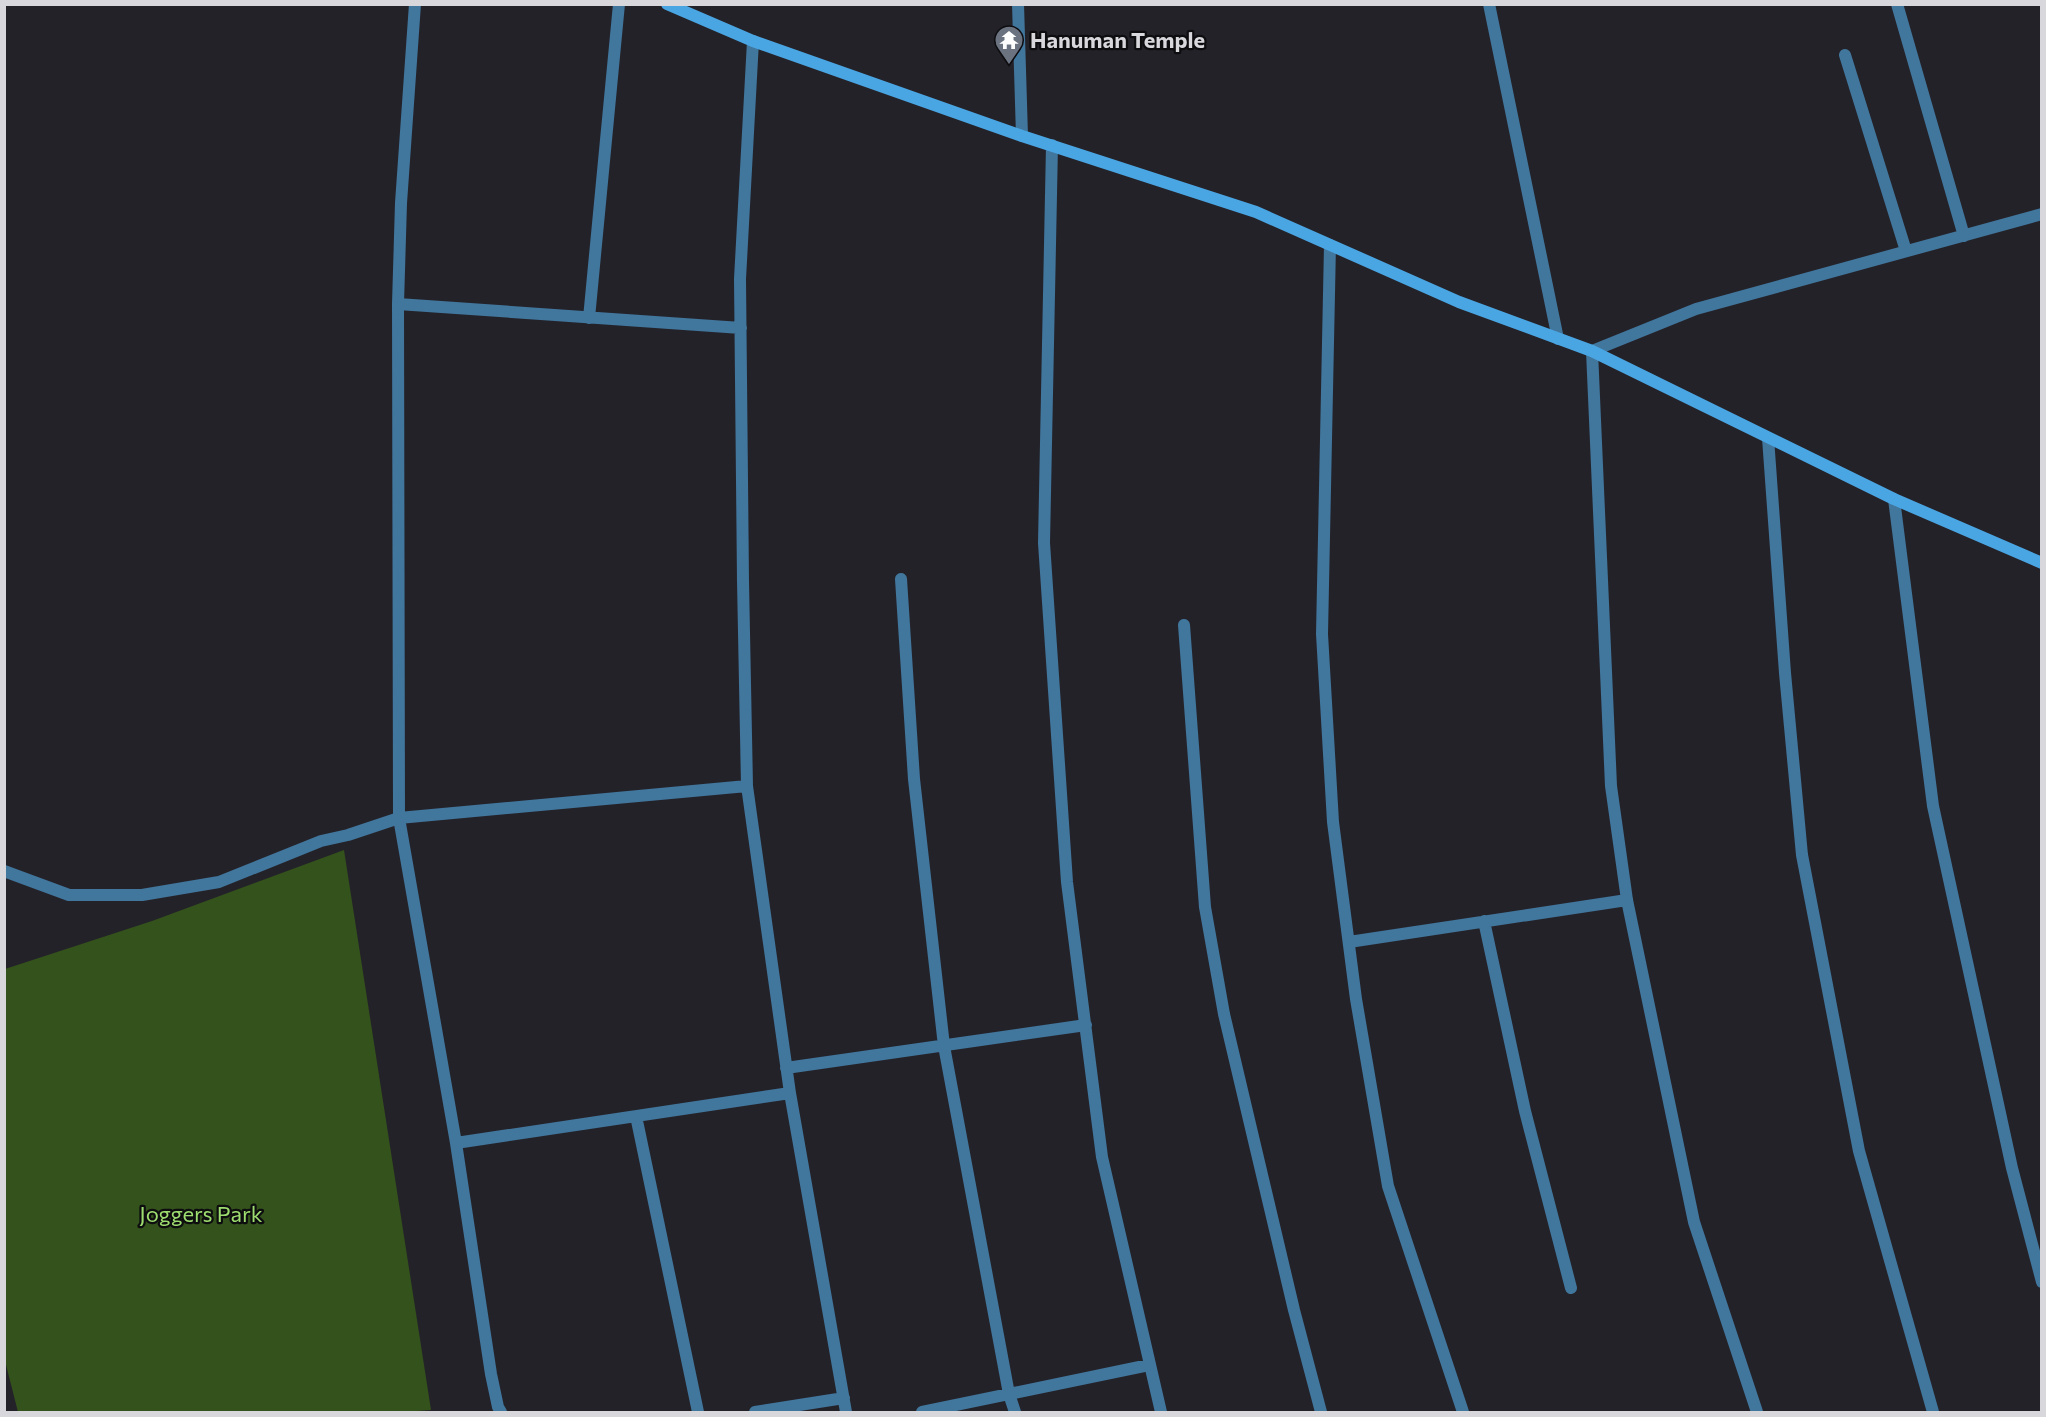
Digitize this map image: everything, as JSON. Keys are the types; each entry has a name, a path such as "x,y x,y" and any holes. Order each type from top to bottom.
{"main road":[{"path":"667,4 753,41 1022,136 1256,212 1459,302 1592,351 1894,499 2042,563"}],"street":[{"path":"415,4 401,203 398,304 399,818 456,1143 490,1374 501,1413"},
{"path":"589,318 619,4"},
{"path":"1018,4 1022,136"},
{"path":"1489,4 1558,339"},
{"path":"1897,4 1964,236"},
{"path":"753,41 740,279 747,786 786,1068 846,1413"},
{"path":"1845,55 1906,251"},
{"path":"1052,145 1044,543 1067,882 1102,1157 1161,1413"},
{"path":"1757,1413 1694,1222 1627,900 1611,786 1592,351 1696,309 2042,214"},
{"path":"1330,245 1322,634 1333,822 1356,999 1388,1186 1463,1413"},
{"path":"398,304 741,328"},
{"path":"1768,438 1785,673 1802,855 1859,1151 1933,1413"},
{"path":"1894,499 1933,806 2012,1168 2042,1282"},
{"path":"900,579 914,779 944,1046 1009,1394 1015,1413"},
{"path":"1184,625 1205,907 1224,1014 1294,1310 1321,1413"},
{"path":"4,871 69,895 142,895 219,882 321,841 348,836 399,818 747,786"},
{"path":"1349,942 1627,900"},
{"path":"1484,921 1525,1111 1571,1288"},
{"path":"786,1068 1086,1025"},
{"path":"456,1143 790,1093"},
{"path":"636,1116 698,1413"},
{"path":"922,1413 1149,1365"},
{"path":"755,1413 843,1398"}],"green space":[{"name":"Joggers Park","path":"344,850 431,1410 403,1412 18,1412 4,1357 5,969 152,921"}],"place":[{"name":"Hanuman Temple","path":"1009,66"}]}
